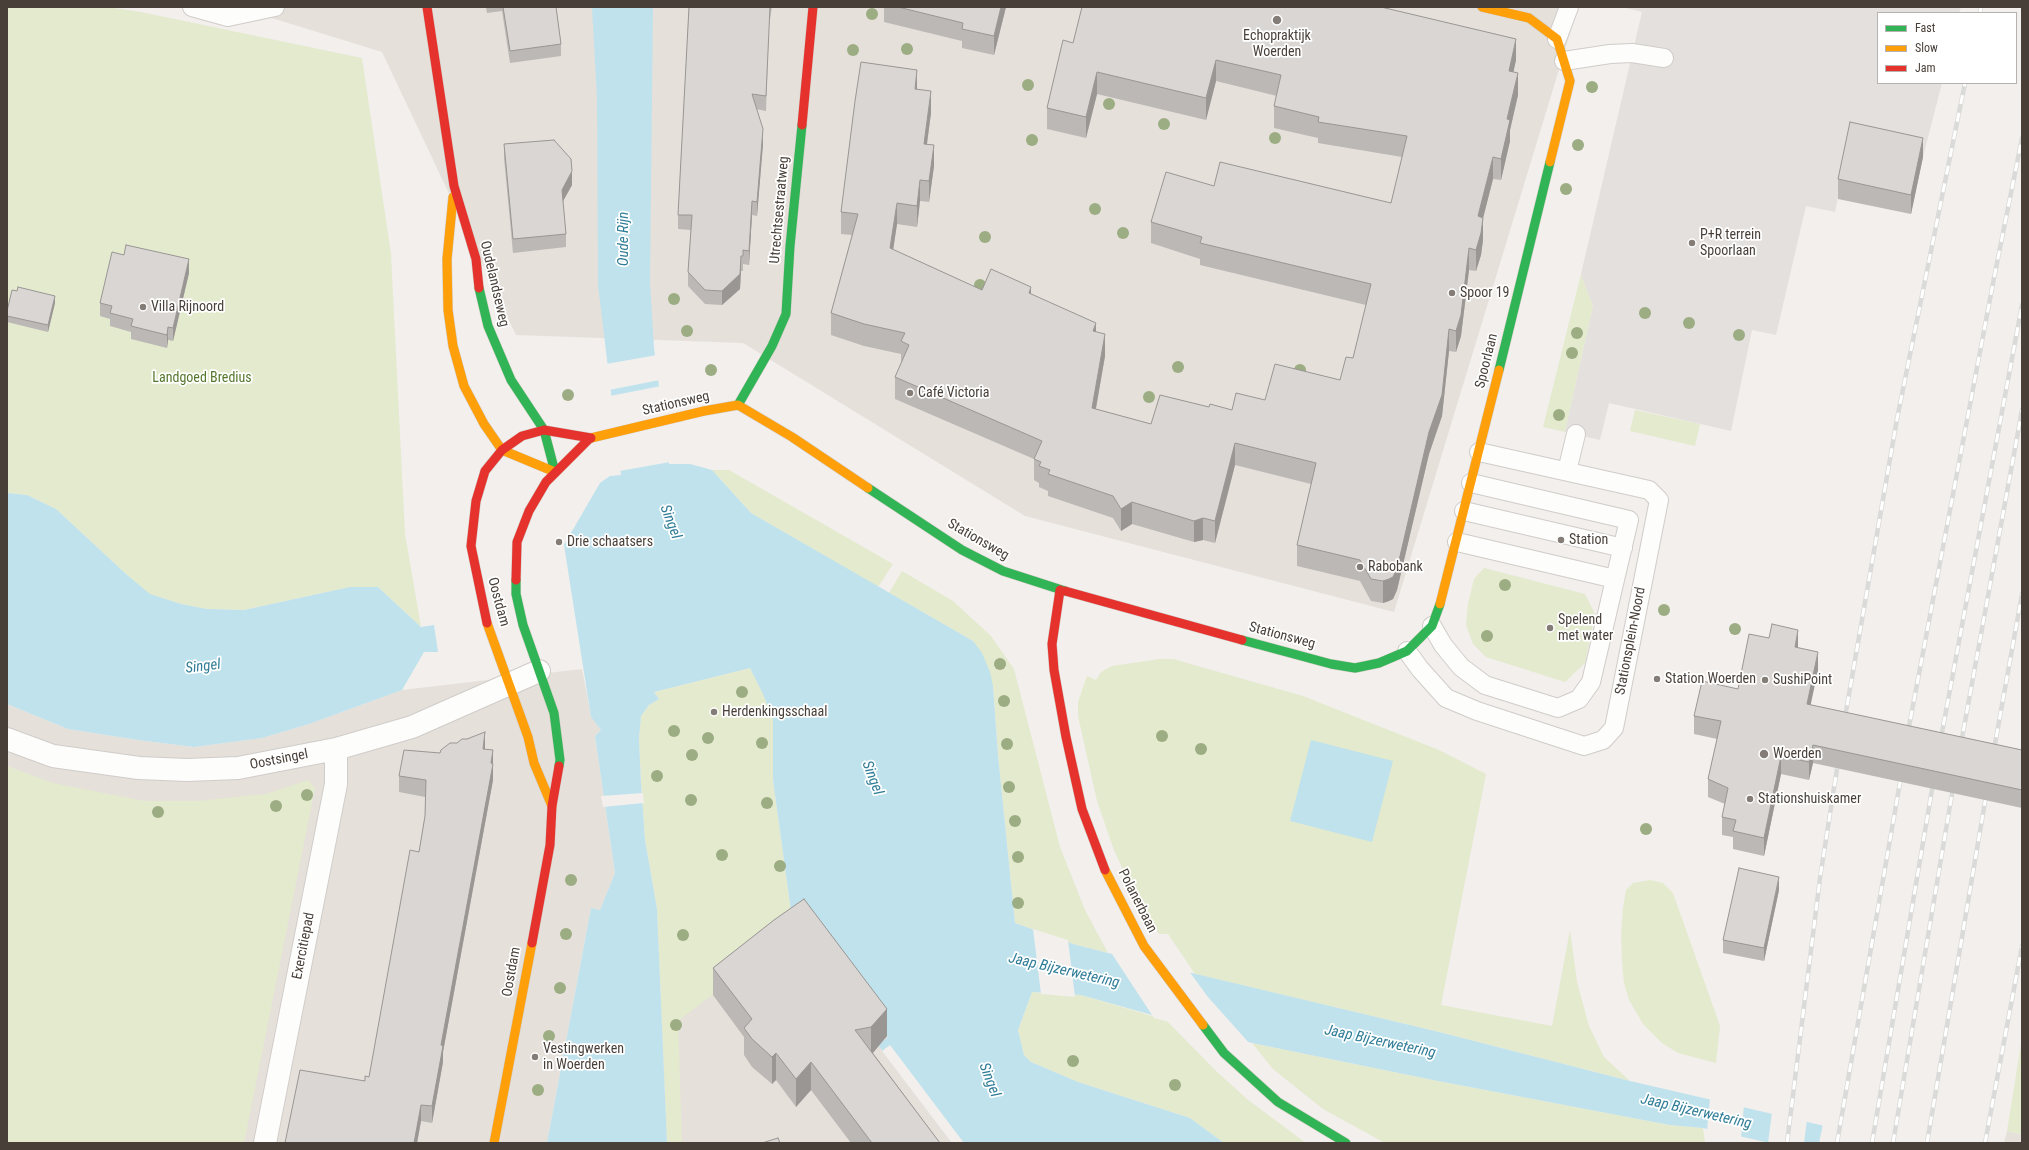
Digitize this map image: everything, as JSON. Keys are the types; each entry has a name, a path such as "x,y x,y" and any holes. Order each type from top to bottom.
{"main road":[{"name":"Oudelandseweg","path":"427,7 441,91 454,186 476,259 480,293 488,326 511,380 544,430 555,472"},
{"name":"Utrechtsestraatweg","path":"738,405 772,346 786,314 790,246 813,7"},
{"path":"1482,7 1529,18 1557,39"},
{"name":"Spoorlaan","path":"1380,664 1407,651 1432,626 1445,589 1570,81 1557,39"},
{"name":"Oudelandseweg","path":"454,186 447,259 448,310 453,346 464,386 471,401 502,450"},
{"name":"Stationsweg","path":"544,430 590,438 704,411 738,405 792,437 962,550 1003,571 1060,590 1331,664 1355,668 1380,664"},
{"name":"Oostdam","path":"544,430 522,436 502,450 485,471 476,501 471,546 487,622 528,737 534,763 552,806"},
{"path":"502,450 555,472 590,438"},
{"name":"Oostdam","path":"494,1143 550,845 552,806 560,760 554,714 523,625 516,594 515,562 517,542 529,511 546,482 555,472"},
{"name":"Polanerbaan","path":"1060,590 1052,644 1054,670 1066,737 1082,809 1107,875 1144,946 1224,1053 1278,1102 1346,1143"}],"street":[{"name":"Oostsingel","path":"7,739 53,756 139,768 187,770 238,768 336,749 412,727 539,671"},
{"name":"Exercitiepad","path":"265,1143 336,784 336,749"}],"lane":[{"path":"192,7 228,17 275,7"},
{"path":"1557,39 1569,7"},
{"path":"1564,61 1618,53 1632,53 1664,58"},
{"path":"1567,471 1576,434"},
{"name":"Stationsplein-Noord","path":"1407,651 1420,669 1446,698 1477,711 1584,746 1603,740 1614,728 1659,500 1648,490 1479,452"},
{"name":"Stationsplein-Noord","path":"1432,626 1443,645 1461,667 1485,685 1558,708 1579,699 1591,682 1629,520 1471,483"},
{"path":"1464,512 1623,548"},
{"name":"Stationsplein-Noord","path":"1456,542 1615,579"}],"shaded area":[{"path":"236,7 1578,7 1394,612 1025,516 743,343 516,335 382,52"},
{"name":"P+R terrein Spoorlaan","path":"1622,7 1961,7 1959,12 1877,12 1877,84 1942,84 1923,157 1850,142 1835,212 1806,206 1776,335 1752,330 1731,431 1609,403 1600,440 1565,432 1593,306 1581,274 1642,12"},
{"path":"582,669 591,716 601,730 595,736 615,873 600,910 591,908 547,1143 7,1143 7,704 68,729 194,747 262,738 309,724 402,690"},
{"path":"649,705 804,926 889,1038 878,1045 952,1143 667,1143"},
{"path":"2022,1126 2022,1143 2004,1143 2007,1131 2020,1134"}],"green space":[{"name":"Landgoed Bredius","path":"7,7 107,7 141,12 362,58 391,254 405,534 421,627 378,587 350,587 244,610 207,609 181,604 149,594 56,509 27,495 7,493"},
{"path":"1581,274 1593,306 1565,432 1543,427"},
{"path":"1635,410 1700,424 1695,446 1630,431"},
{"path":"712,470 729,470 893,564 878,587 751,513"},
{"path":"1484,568 1585,594 1595,614 1585,663 1565,682 1486,657 1473,644 1466,625 1468,604 1474,579"},
{"path":"902,571 953,601 991,636 1014,669 1060,847 1085,910 1108,953 1073,944 1015,923 998,755 993,686 973,641 889,593"},
{"path":"1160,659 1173,659 1303,696 1439,750 1486,774 1441,1005 1552,1026 1570,930 1577,982 1589,1026 1604,1057 1630,1081 1439,1032 1195,974 1168,934 1159,934 1132,890 1114,850 1097,801 1078,716 1078,702 1087,676 1096,680 1101,672 1112,666"},
{"path":"750,668 763,694 773,720 773,780 794,933 678,1021 682,1143 667,1143 657,909 645,840 639,739 641,716 649,705 659,699 654,692"},
{"path":"7,766 53,783 144,801 198,801 266,794 308,780 315,788 244,1143 7,1143"},
{"path":"1650,880 1663,883 1673,893 1720,1026 1716,1063 1678,1053 1662,1043 1643,1024 1629,1000 1624,983 1621,935 1626,890 1633,883"},
{"path":"1032,992 1081,995 1166,1020 1215,1070 1248,1100 1306,1143 1224,1143 1190,1118 1078,1082 1031,1062 1024,1055 1018,1030"},
{"path":"2022,1038 2022,1126 2021,1134 2007,1131"},
{"path":"1252,1043 1438,1081 1670,1125 1703,1128 1705,1143 1385,1143 1323,1109 1273,1069"}],"water":[{"path":"592,7 653,7 650,281 654,348 669,464 690,464 712,470 751,513 973,641 982,653 990,672 993,686 998,755 1015,923 1073,944 1108,953 1439,1032 1630,1081 1898,1143 1770,1143 1703,1128 1670,1125 1438,1081 1252,1043 1081,995 1032,992 1018,1030 1024,1055 1031,1062 1078,1082 1190,1118 1224,1143 952,1143 878,1045 888,1037 804,926 794,933 773,780 773,720 763,694 750,668 654,692 659,699 649,705 641,716 639,739 645,840 657,909 667,1143 547,1143 591,908 600,910 615,873 595,736 601,730 591,717 564,545 600,483 610,476 621,475 598,285 597,98"},
{"name":"Singel","path":"7,493 27,495 56,509 126,574 150,594 181,604 207,609 244,610 350,587 378,587 421,627 434,625 438,652 424,652 402,690 309,724 262,738 194,747 68,729 7,704"},
{"path":"1311,740 1393,761 1372,842 1290,821"}],"pier":[{"path":"657,355 660,380 609,390 606,364"},
{"path":"661,386 670,462 620,471 610,396"},
{"path":"643,793 644,803 603,807 601,796"},
{"path":"1033,929 1068,940 1075,997 1041,994"},
{"path":"1110,951 1189,971 1208,997 1250,1044 1154,1018"},
{"path":"890,1045 964,1143 952,1143 882,1051"},
{"path":"1710,1098 1744,1106 1741,1138 1707,1131"},
{"path":"1772,1112 1807,1120 1804,1143 1768,1143"},
{"path":"1823,1124 1898,1141 1900,1143 1819,1143"}],"building":[{"path":"503,7 556,7 561,44 510,51"},
{"path":"689,7 770,7 766,96 752,94 763,129 757,202 752,201 749,251 743,250 743,256 741,256 740,274 722,291 705,290 688,272 692,215 678,215"},
{"path":"898,7 1001,7 994,36 962,29 963,23"},
{"path":"1082,7 1381,7 1516,39 1509,71 1518,73 1507,119 1510,120 1501,159 1493,157 1478,216 1483,218 1481,233 1476,250 1469,248 1461,315 1456,331 1449,329 1442,395 1429,432 1397,569 1393,577 1383,581 1371,579 1360,560 1297,545 1316,463 1235,443 1215,521 1203,518 1194,521 1132,502 1121,509 1113,496 1048,474 1050,470 1039,466 1041,462 1034,459 1042,441 895,377 909,345 901,341 905,333 864,324 831,313 858,214 841,212 861,62 917,70 915,89 931,91 924,144 934,145 929,181 920,180 917,206 897,203 890,248 982,290 991,269 1031,287 1029,293 1096,323 1093,331 1105,334 1092,408 1151,424 1160,395 1209,407 1210,404 1232,410 1236,393 1265,400 1275,364 1340,380 1346,357 1353,358 1371,284 1200,243 1202,237 1151,222 1166,172 1214,186 1220,162 1391,203 1407,136 1318,122 1319,117 1274,106 1281,75 1216,60 1206,98 1097,72 1086,117 1047,108 1063,40 1073,43"},
{"path":"1850,122 1923,138 1911,195 1838,179"},
{"path":"554,140 571,159 572,171 562,190 566,234 513,239 504,144"},
{"name":"Villa Rijnoord","path":"126,245 189,259 173,328 168,327 167,335 131,326 133,319 110,313 112,306 100,303 112,252 124,255"},
{"path":"18,287 55,296 48,325 7,316 12,290 17,291"},
{"path":"1772,624 1798,630 1795,647 1818,652 1807,704 2022,750 2022,790 1813,745 1809,762 1781,756 1764,838 1733,831 1736,820 1722,817 1728,788 1708,779 1721,721 1694,716 1702,681 1738,689 1749,634 1769,638"},
{"path":"485,732 483,749 493,750 491,763 493,764 441,1045 443,1046 432,1106 421,1105 414,1143 285,1143 300,1070 365,1081 365,1076 369,1077 410,850 419,852 425,816 426,780 399,776 404,750 440,753 441,750 450,743 457,743 462,739 467,739"},
{"path":"1739,868 1779,877 1764,948 1723,940"},
{"path":"804,899 887,1009 871,1027 855,1030 940,1143 872,1143 811,1062 796,1079 776,1053 772,1057 752,1039 744,1028 752,1019 713,968 774,920"},
{"path":"778,1138 780,1143 762,1143"}],"railway":[{"path":"1980,12 1981,7"},
{"path":"1844,723 1897,419 1965,84"},
{"path":"1907,737 2022,138"},
{"path":"1940,743 2022,305"},
{"path":"1960,749 2022,410"},
{"path":"1993,755 2022,594"},
{"path":"1787,1143 1820,878 1839,756"},
{"path":"1837,1143 1902,771"},
{"path":"1872,1143 1934,778"},
{"path":"1893,1143 1954,782"},
{"path":"1927,1143 1987,790"},
{"path":"1985,1143 2022,946"}],"traffic: fast":[{"path":"738,405 772,346 786,314 790,246 802,125"},
{"path":"1499,370 1550,162"},
{"path":"479,288 488,326 511,380 544,430 555,472"},
{"path":"868,488 962,550 1003,571 1065,591"},
{"path":"516,580 516,594 523,625 554,713 560,760 559,766"},
{"path":"1242,640 1331,664 1355,668 1379,663 1407,651 1432,626 1440,604"},
{"path":"1203,1025 1224,1053 1278,1102 1346,1143"}],"traffic: slow":[{"path":"1482,7 1529,18 1557,39 1570,81 1550,162"},
{"path":"453,197 447,259 448,310 453,346 464,386 484,424 502,450 555,472"},
{"path":"1440,604 1499,370"},
{"path":"591,438 704,411 738,405 792,437 868,488"},
{"path":"487,623 528,737 534,763 552,806"},
{"path":"1105,870 1144,946 1203,1025"},
{"path":"494,1143 532,943"}],"traffic: jam":[{"path":"427,7 454,186 476,259 479,288"},
{"path":"802,125 813,7"},
{"path":"487,623 471,546 476,501 485,471 502,450 522,436 544,430 591,438"},
{"path":"516,580 517,542 529,511 546,482 590,438"},
{"path":"1060,590 1052,644 1054,670 1066,737 1082,809 1105,870"},
{"path":"1065,591 1242,640"},
{"path":"532,943 550,845 552,806 559,766"}],"place":[{"name":"Echopraktijk Woerden","path":"1277,20"},
{"name":"P+R terrein Spoorlaan","path":"1692,243"},
{"name":"Spoor 19","path":"1452,293"},
{"name":"Villa Rijnoord","path":"143,307"},
{"name":"Café Victoria","path":"910,393"},
{"name":"Station","path":"1561,540"},
{"name":"Drie schaatsers","path":"559,542"},
{"name":"Rabobank","path":"1360,567"},
{"name":"Spelend met water","path":"1550,628"},
{"name":"Station Woerden","path":"1657,679"},
{"name":"SushiPoint","path":"1765,680"},
{"name":"Herdenkingsschaal","path":"714,712"},
{"name":"Woerden","path":"1764,754"},
{"name":"Stationshuiskamer","path":"1750,799"},
{"name":"Vestingwerken in Woerden","path":"535,1057"}],"water label":[{"name":"Oude Rijn","path":"624,239"},
{"name":"Jaap Bijzerwetering","path":"1064,971"},
{"name":"Jaap Bijzerwetering","path":"1380,1042"},
{"name":"Jaap Bijzerwetering","path":"1696,1112"}]}
